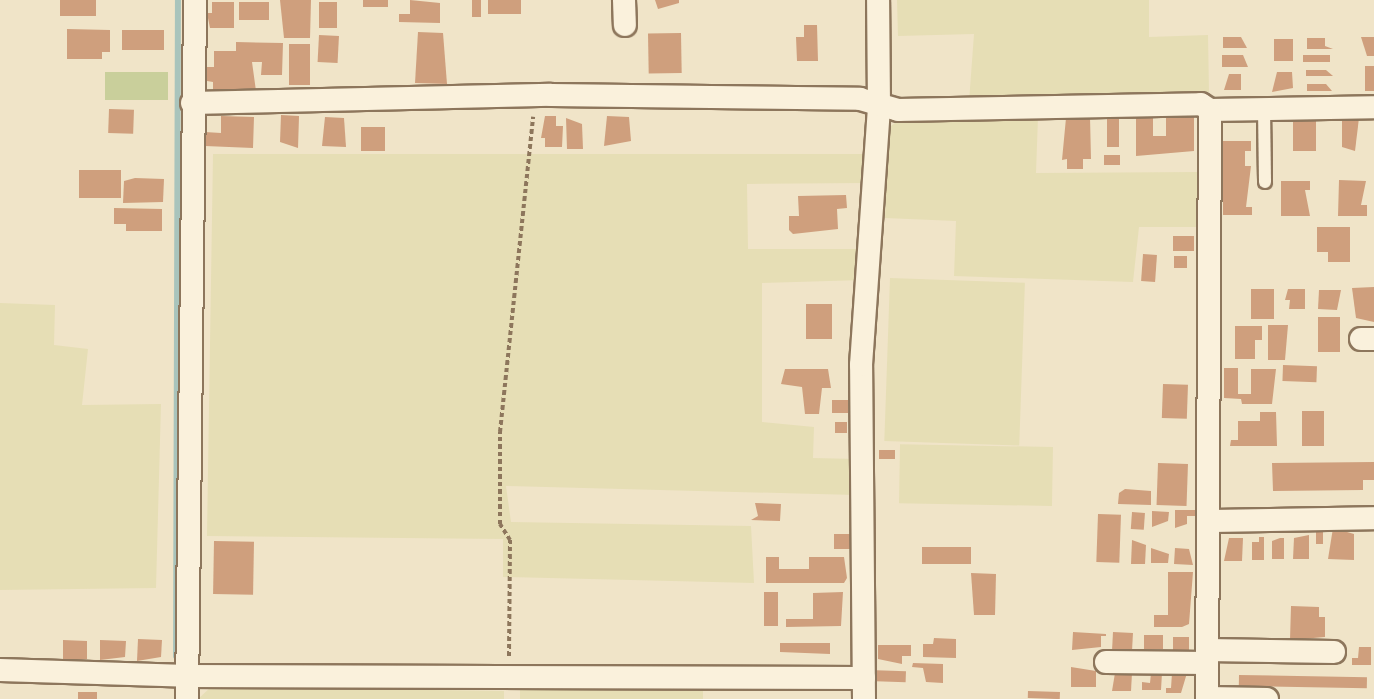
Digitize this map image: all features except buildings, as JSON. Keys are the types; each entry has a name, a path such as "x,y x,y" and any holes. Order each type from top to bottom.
{"street":[{"path":"187,699 192,103 195,0"},
{"path":"624,0 625,25"},
{"path":"0,670 187,676 864,689 861,365 879,105 878,0"},
{"path":"192,103 533,95 860,99 898,110 1201,104 1210,110 1374,106"},
{"path":"1210,110 1207,698 1267,699"},
{"path":"1209,521 1374,518"},
{"path":"1106,662 1334,652"}],"lane":[{"path":"1264,109 1265,182"}],"path":[{"path":"509,665 510,540 500,524 500,432 515,272 532,154 533,95"}],"shaded area":[{"path":"897,0 1149,0 1149,37 1208,35 1209,92 969,102 974,34 898,36"},
{"path":"1038,117 1036,173 1199,172 1203,227 1139,227 1133,282 954,276 956,221 885,218 888,128 898,121"},
{"path":"213,154 863,154 865,183 747,184 748,249 866,249 863,280 762,283 762,422 814,427 813,458 857,459 855,495 506,486 511,522 751,526 754,583 503,577 503,539 207,536"},
{"path":"890,278 1025,283 1019,446 884,441"},
{"path":"0,303 55,305 54,345 88,349 82,405 161,404 156,588 0,590"},
{"path":"900,444 1053,447 1052,506 899,503"},
{"path":"211,687 504,691 504,699 198,699"},
{"path":"520,688 703,688 703,699 520,699"}],"green space":[{"path":"105,72 168,72 168,100 105,100"}],"waterway":[{"path":"176,656 178,0"}]}
